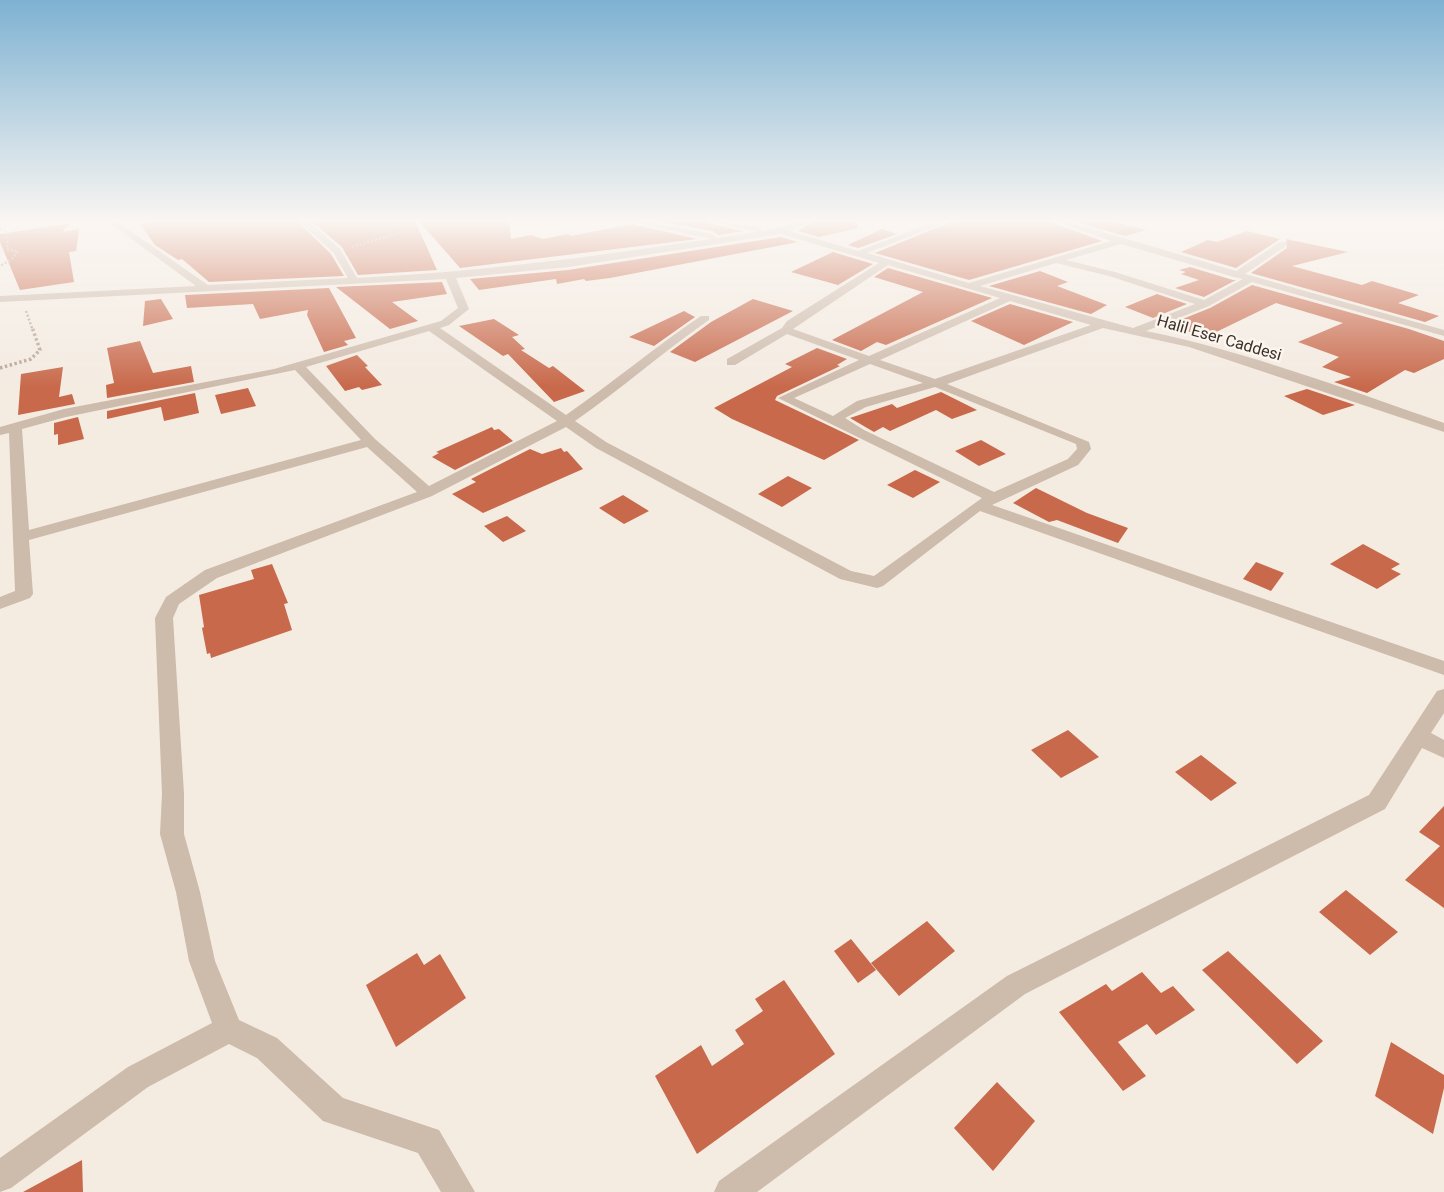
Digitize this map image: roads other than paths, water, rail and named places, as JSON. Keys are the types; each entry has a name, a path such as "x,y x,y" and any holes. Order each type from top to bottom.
{"street":[{"path":"189,277 205,288"},
{"path":"352,277 354,281"},
{"path":"0,299 438,277"},
{"path":"0,603 24,594 22,537 7,429 64,414 298,365 445,323 464,309 450,277"},
{"path":"731,362 786,330 792,323 864,277"},
{"name":"Halil Eser Caddesi","path":"935,277 1102,325 1192,344 1340,391 1444,428"},
{"path":"970,286 1000,277"},
{"path":"1120,277 1205,304"},
{"path":"1242,277 1444,333"},
{"path":"1133,332 1205,304 1250,279"},
{"path":"994,498 784,398 1009,298"},
{"path":"459,1192 428,1141 334,1110 267,1048 229,1030 202,961 188,892 172,834 173,794 164,618 172,601 211,574 427,493 566,421 615,387 654,353 705,318"},
{"path":"840,424 836,419 839,415 862,404 937,384 1102,325"},
{"path":"431,327 601,445 846,575 877,582 978,505 1073,462 1084,449 1082,443 937,384 786,330"},
{"path":"298,365 370,442 427,493"},
{"path":"22,537 214,487 370,442"},
{"path":"978,505 1444,668"},
{"path":"730,1192 1016,985 1377,802 1444,696"},
{"path":"1419,736 1444,750"},
{"path":"0,1177 116,1092 191,1044 229,1030"}]}
